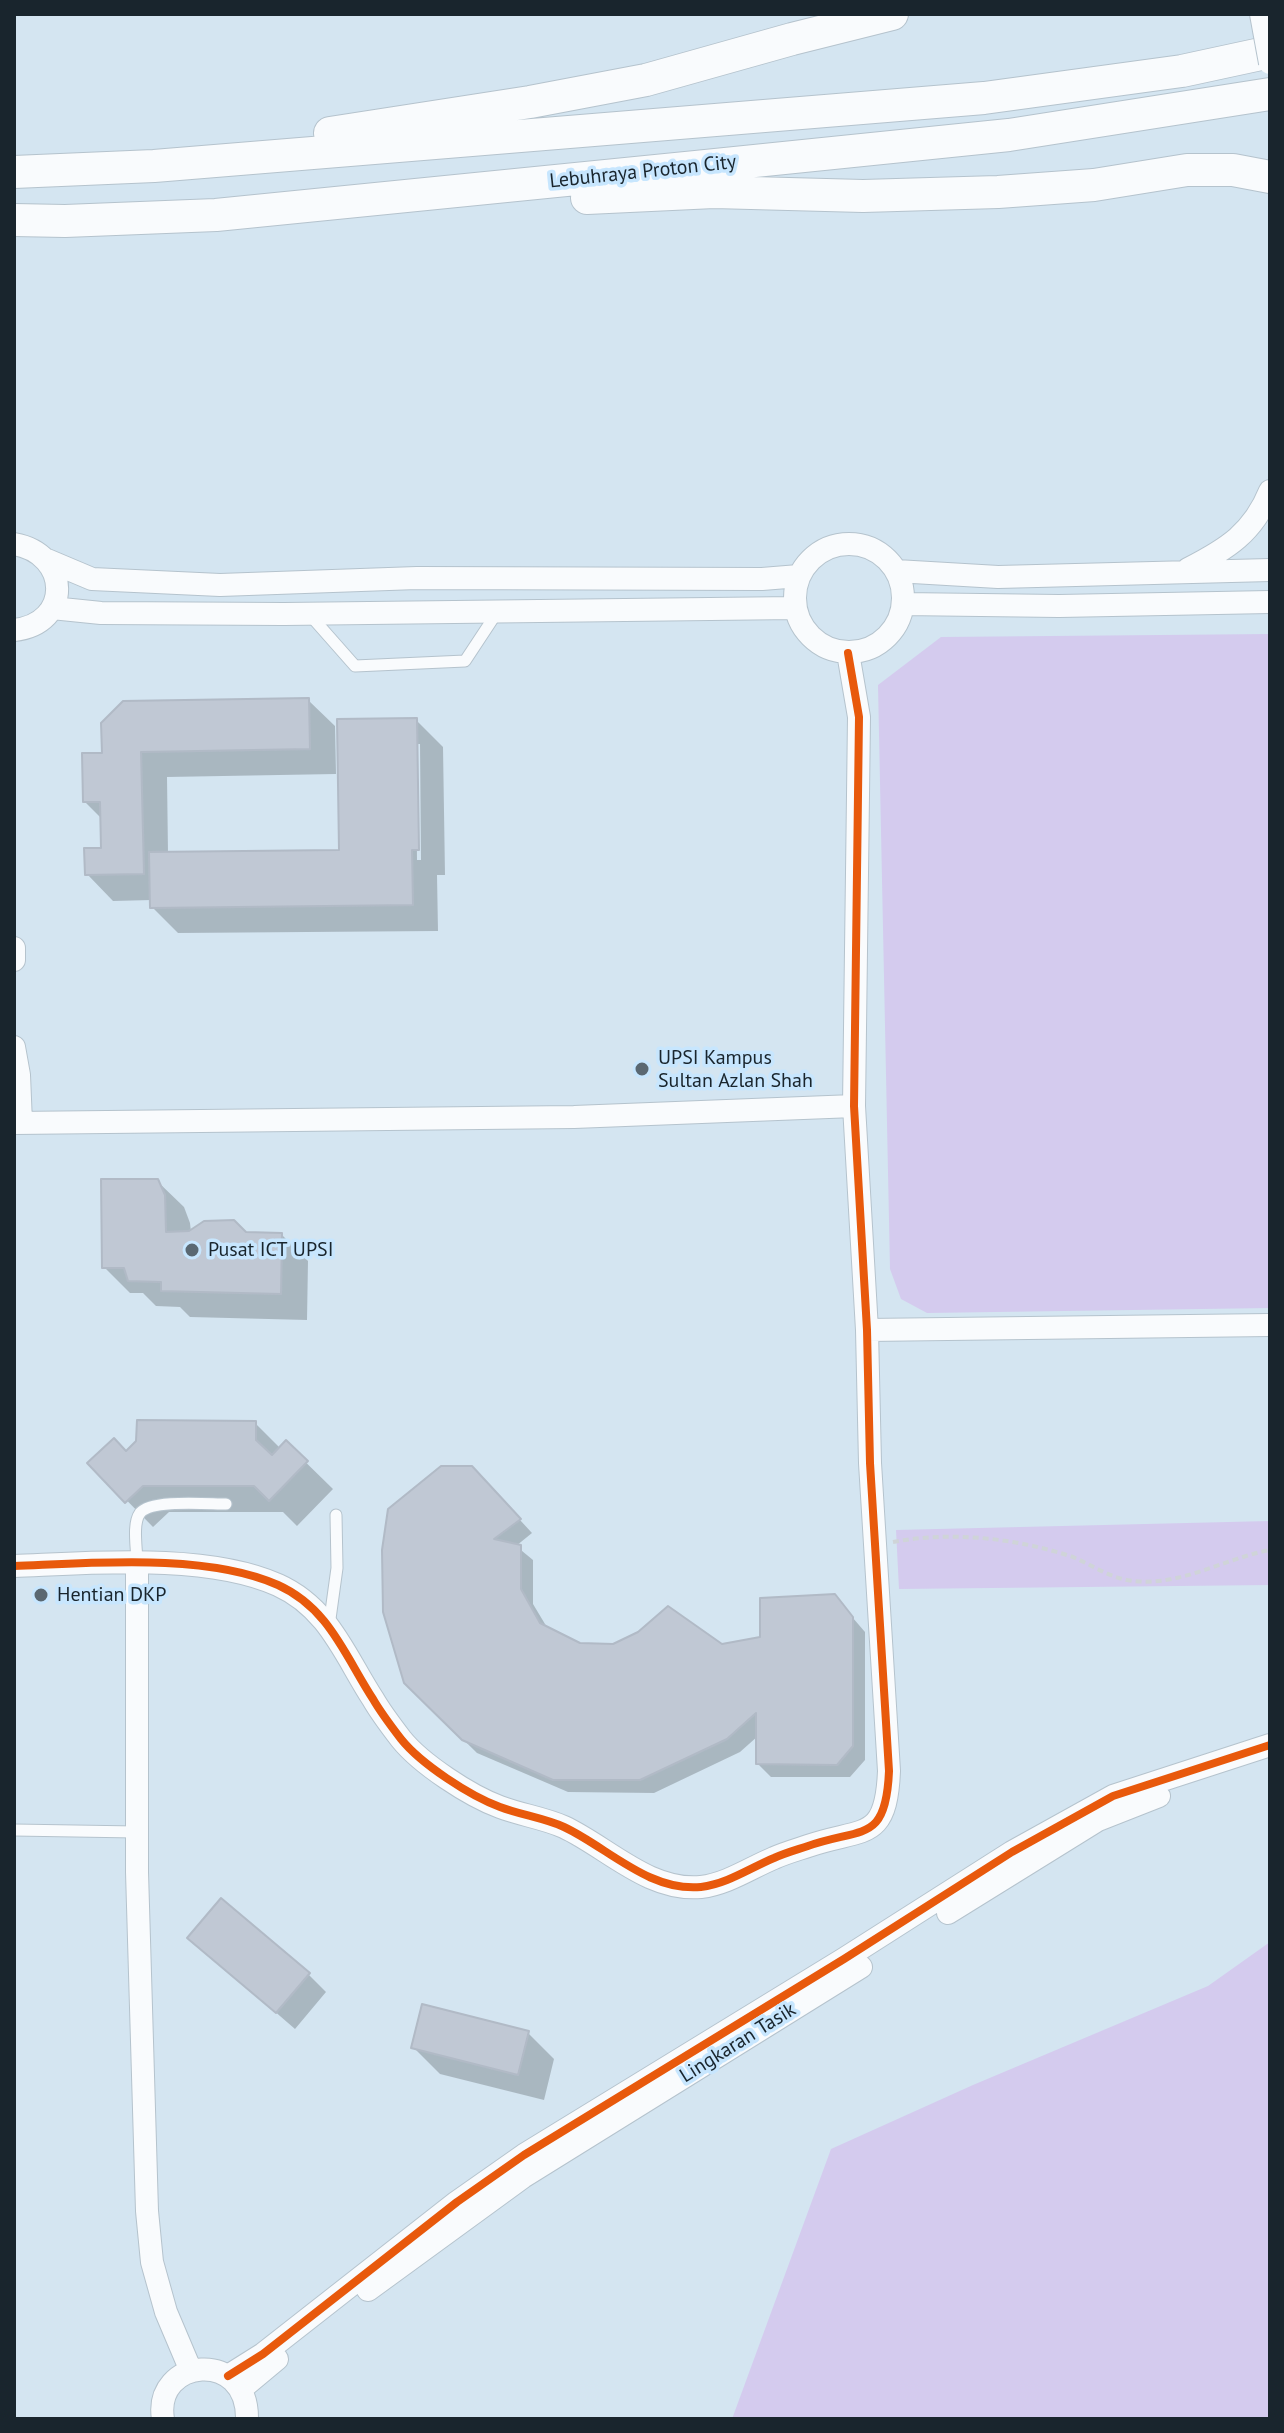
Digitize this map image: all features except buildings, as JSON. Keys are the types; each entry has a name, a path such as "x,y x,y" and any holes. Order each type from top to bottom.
{"main road":[{"path":"154,166 371,125 530,102 646,80 892,14"},
{"path":"14,172 154,166 984,98 1182,71 1270,52"},
{"name":"Lebuhraya Proton City","path":"14,220 216,215 1009,135 1270,94"},
{"path":"216,215 714,192 863,196 998,192 1094,185 1187,170 1233,170 1270,177"}],"street":[{"path":"1261,14 1270,63"},
{"path":"1184,572 1221,552 1242,536 1270,491"},
{"path":"14,544 38,552 47,560 92,579 220,585 417,578 762,579 799,576"},
{"path":"846,544 875,551 896,571 903,592 899,619 891,633 879,644 864,651 848,653 830,649 814,640 802,625 795,608 799,576 818,553 846,544"},
{"path":"14,630 28,628 42,620 52,608 57,584 47,560"},
{"path":"896,571 998,577 1270,570"},
{"path":"903,604 1059,606 1270,602"},
{"path":"52,608 101,613 309,614 499,610 760,611 795,608"},
{"path":"14,1566 137,1563 210,1568 278,1585 306,1601 347,1651 372,1699 404,1742 444,1776 497,1806 562,1826 652,1878 675,1885 700,1887 724,1881 818,1842 865,1831 880,1818 888,1801 889,1771 854,1106 859,717 848,653"},
{"path":"14,948 14,960"},
{"path":"14,1047 19,1075 17,1123 574,1117 854,1106"},
{"path":"867,1330 1270,1325"},
{"path":"137,1563 136,1832 147,2211 152,2262 166,2312 191,2371"},
{"path":"235,2382 263,2354 457,2202 524,2155 906,1921 1012,1852 1113,1796 1270,1745"},
{"name":"Lingkaran Tasik","path":"235,2382 337,2313 523,2177 1053,1847 1098,1820 1150,1799 1270,1760"},
{"path":"163,2419 164,2398 170,2387 179,2377 204,2369 235,2382 247,2403 247,2419"}],"lane":[{"path":"309,614 355,666 465,661 499,610"},
{"path":"137,1563 137,1522 141,1512 152,1505 226,1504"},
{"path":"328,1627 337,1568 336,1515"},
{"path":"14,1830 136,1832"}],"path":[{"path":"875,1545 917,1537 995,1538 1072,1557 1127,1580 1152,1581 1175,1580 1243,1555 1270,1550"}],"shaded area":[{"path":"1270,634 1270,1308 927,1313 901,1299 890,1269 878,685 941,637"},
{"path":"1270,1521 1270,1585 899,1589 896,1530"},
{"path":"1270,1942 1270,2419 732,2419 831,2149 1208,1986"}],"cycle path":[{"path":"14,1566 113,1562 184,1564 218,1568 278,1585 296,1595 323,1620 401,1739 433,1769 488,1802 564,1827 664,1883 682,1887 720,1883 786,1853 857,1833 877,1821 887,1794 889,1771 870,1463 867,1330 854,1106 859,717 848,653"},
{"path":"228,2376 263,2354 457,2202 524,2155 1012,1852 1113,1796 1270,1745"}],"place":[{"name":"UPSI Kampus Sultan Azlan Shah","path":"642,1069"},
{"name":"Pusat ICT UPSI","path":"192,1250"},
{"name":"Hentian DKP","path":"41,1595"}]}
